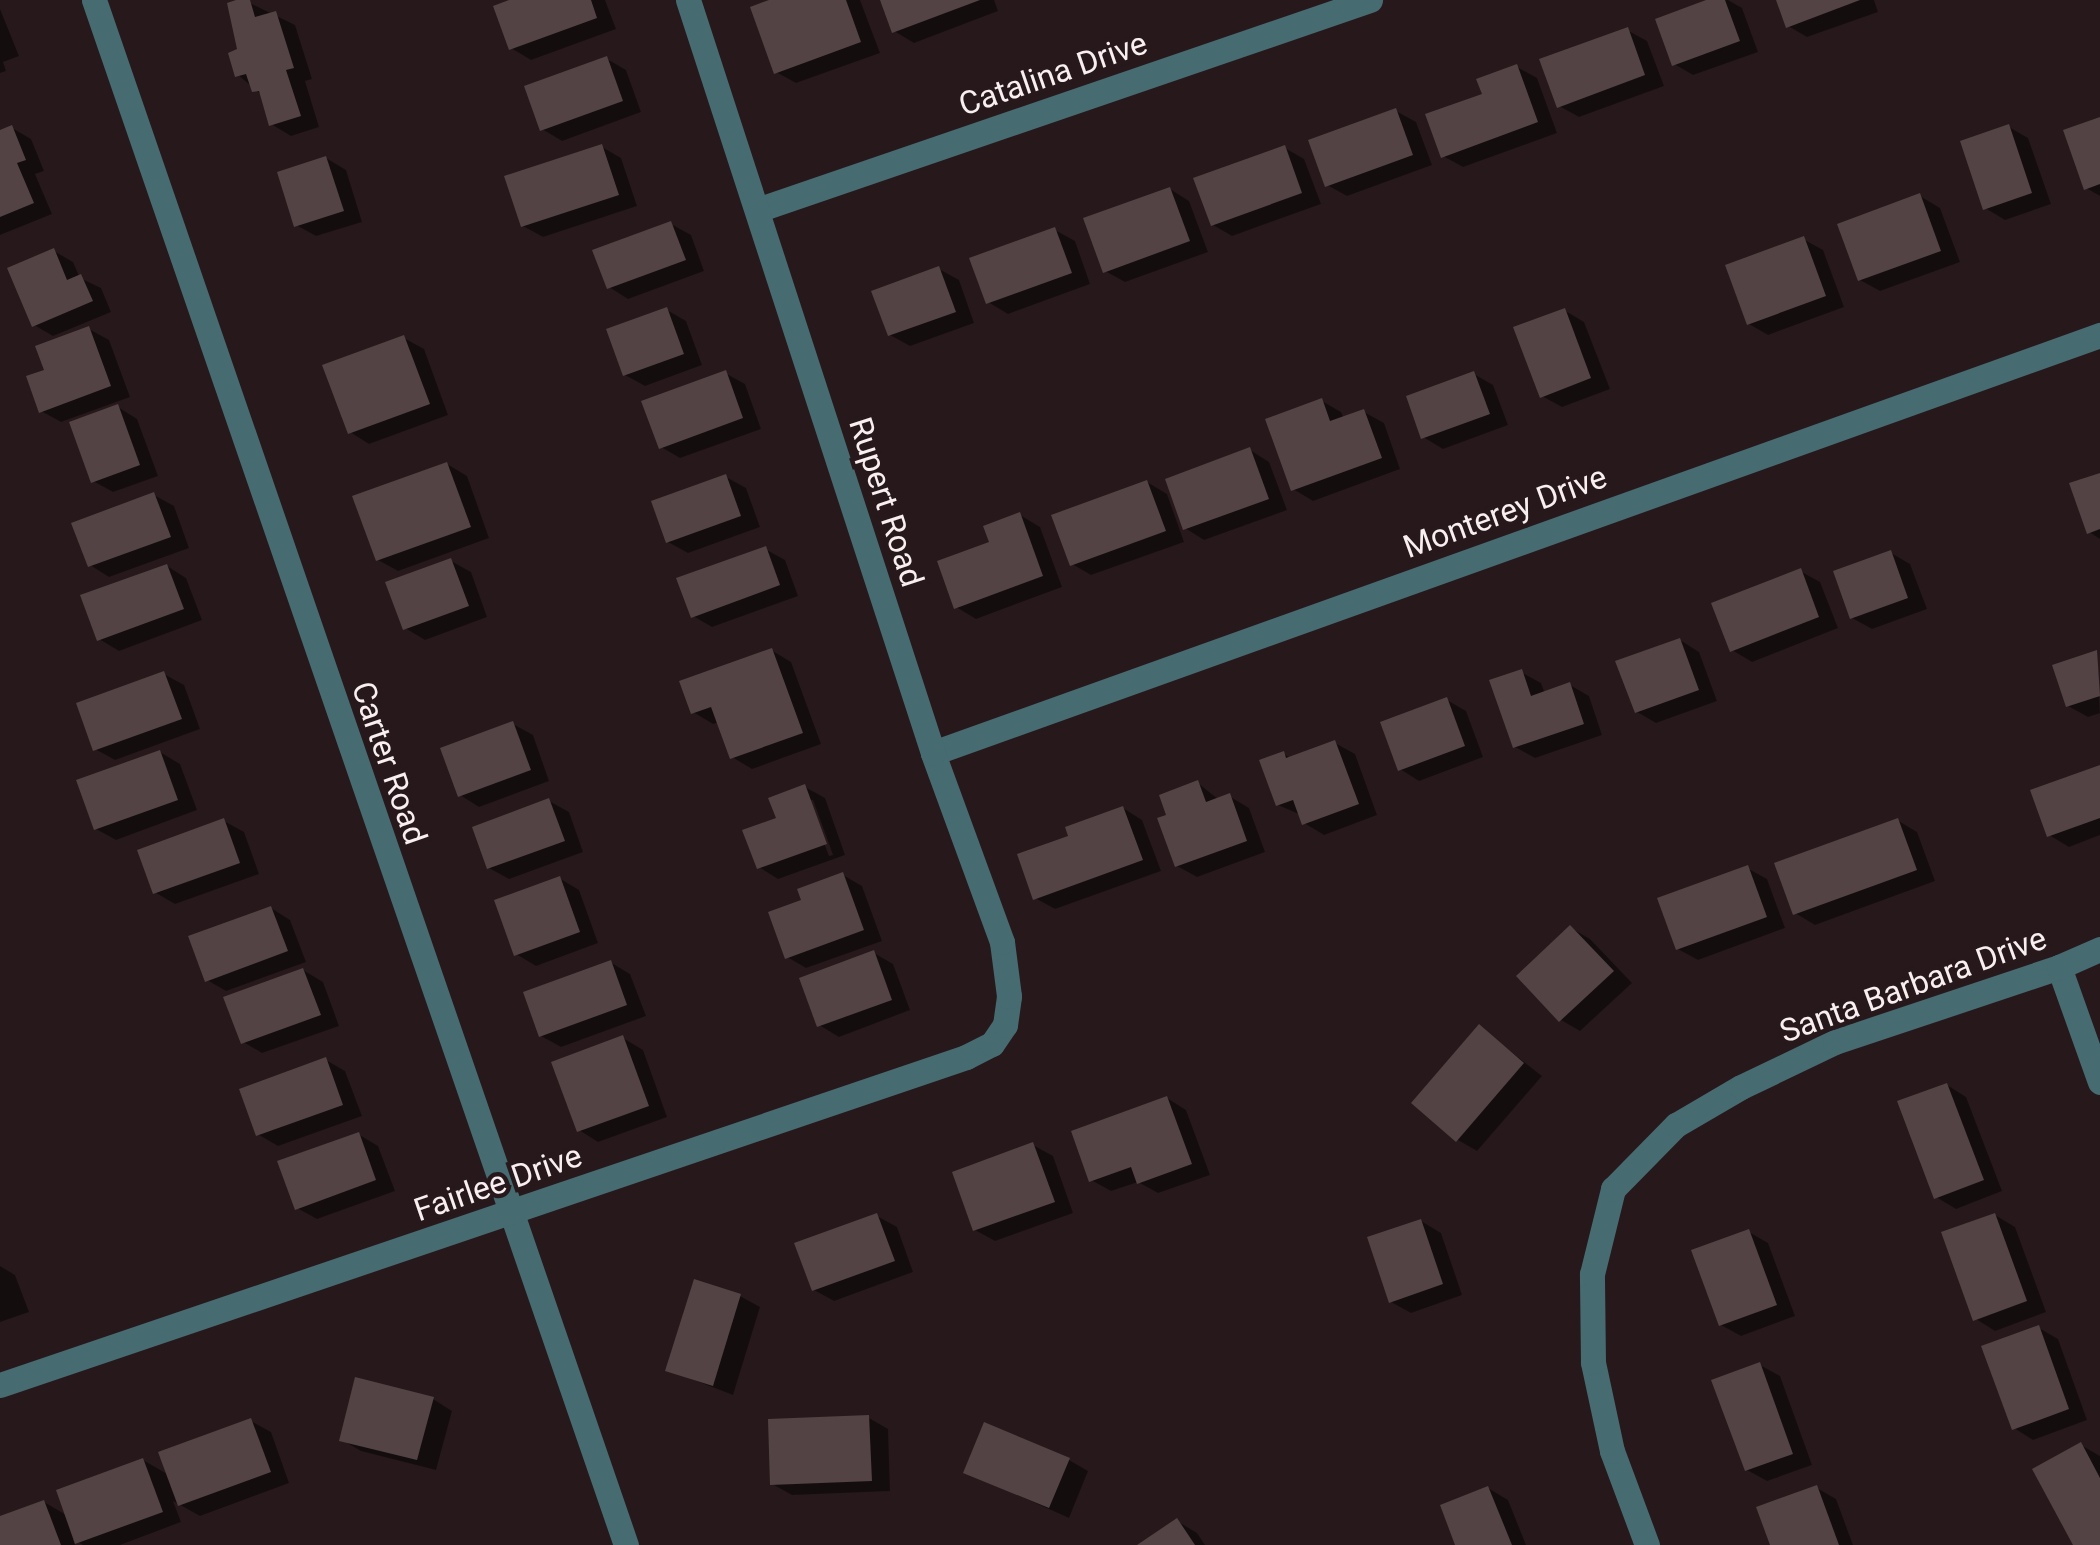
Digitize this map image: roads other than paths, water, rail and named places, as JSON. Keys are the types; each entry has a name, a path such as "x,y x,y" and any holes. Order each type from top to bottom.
{"street":[{"name":"Carter Road","path":"94,0 626,1545"},
{"name":"Rupert Road","path":"688,0 933,753 1002,942 1009,996 1006,1025"},
{"name":"Catalina Drive","path":"758,210 1370,0"},
{"name":"Monterey Drive","path":"933,753 2100,335"},
{"name":"Santa Barbara Drive","path":"1647,1545 1612,1450 1594,1362 1592,1274 1613,1189 1676,1124 1740,1087 1835,1042 2059,967 2100,949"},
{"path":"2059,967 2100,1082"},
{"name":"Fairlee Drive","path":"0,1386 966,1057 992,1044 1006,1025"}]}
